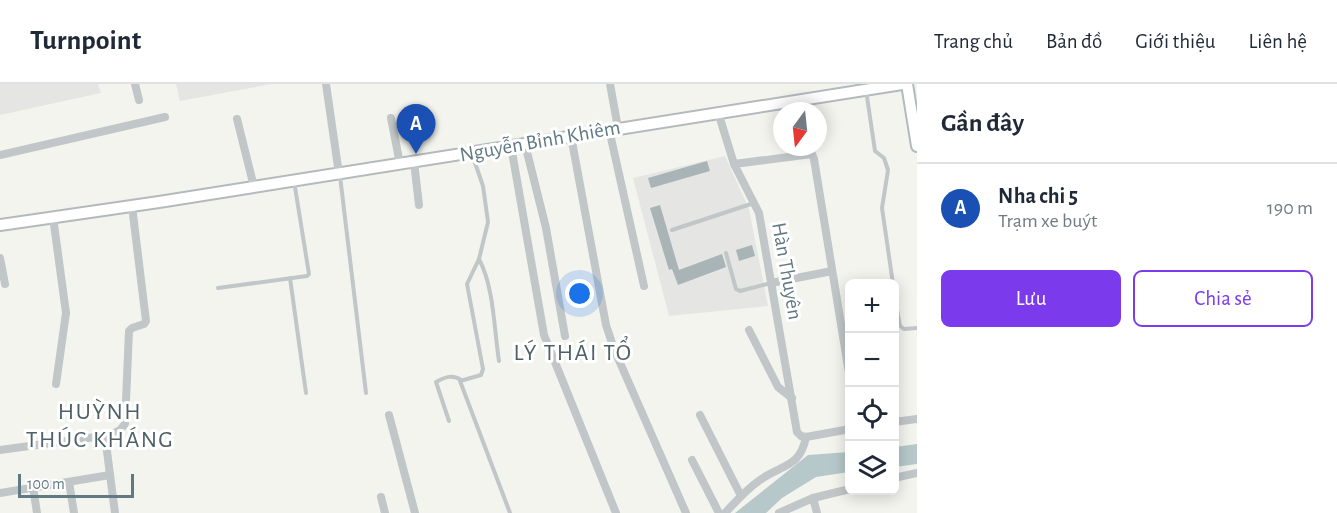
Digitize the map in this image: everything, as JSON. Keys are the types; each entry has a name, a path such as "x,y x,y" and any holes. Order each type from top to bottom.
{"main road":[{"name":"Nguyễn Bỉnh Khiêm","path":"0,225 472,153 718,112 834,89 866,90 902,84"},
{"path":"907,84 917,146"}],"street":[{"path":"135,84 139,100"},
{"path":"326,84 339,174"},
{"path":"610,84 614,129 644,286"},
{"name":"Hàn Thuyên","path":"718,112 734,164 759,213 797,432 806,437"},
{"path":"0,155 165,117"},
{"path":"391,118 400,164"},
{"path":"237,119 254,187"},
{"path":"571,136 606,325 614,349 686,513"},
{"path":"525,144 546,228 565,336"},
{"path":"511,146 544,335 616,513"},
{"path":"734,164 812,154 845,354"},
{"path":"414,162 419,205"},
{"path":"0,450 105,436 120,430 125,424 129,331 146,321 132,206"},
{"path":"53,217 66,313 56,384"},
{"path":"0,258 5,284"},
{"path":"771,282 832,271"},
{"path":"748,330 778,387 792,398"},
{"path":"389,415 415,513"},
{"path":"700,415 741,496"},
{"path":"899,421 917,419"},
{"path":"725,513 760,479 795,462 800,456 806,437 845,430"},
{"path":"105,436 115,513"},
{"path":"692,460 718,513"},
{"path":"899,477 917,473"},
{"path":"0,493 110,476"},
{"path":"69,482 74,513"},
{"path":"33,487 37,513"},
{"path":"780,513 813,498 845,490"},
{"path":"381,497 385,513"},
{"path":"813,498 817,513"}],"lane":[{"path":"866,90 875,151 884,158 888,170 882,208 892,279"},
{"path":"461,380 481,375 483,369 467,284 479,259 488,222 483,186 472,153"},
{"path":"339,174 366,393"},
{"path":"218,288 307,276 310,271 294,181"},
{"path":"672,230 755,203"},
{"path":"726,253 736,289 740,291 771,282"},
{"path":"479,259 488,285 499,361"},
{"path":"290,278 306,393"},
{"path":"899,320 900,326 904,329 917,328"},
{"path":"449,421 436,382 449,376 456,376 461,380 510,513"}],"shaded area":[{"path":"0,84 98,84 101,93 0,115"},
{"path":"176,84 272,84 180,101"},
{"path":"725,156 749,209 768,306 669,316 633,178"},
{"path":"917,444 917,464 899,466 899,446"},
{"path":"845,452 845,473 816,477 782,498 766,513 735,513 808,455"}],"building":[{"path":"707,161 710,171 651,188 648,178"},
{"path":"660,205 679,270 722,254 726,267 678,285 672,269 669,270 650,208"},
{"path":"752,245 755,256 739,261 736,250"}],"place":[{"name":"Nha chi 5","path":"416,154"}],"district":[{"name":"LÝ THÁI TỔ","path":"573,353"},
{"name":"HUỲNH THÚC KHÁNG","path":"100,426"}]}
